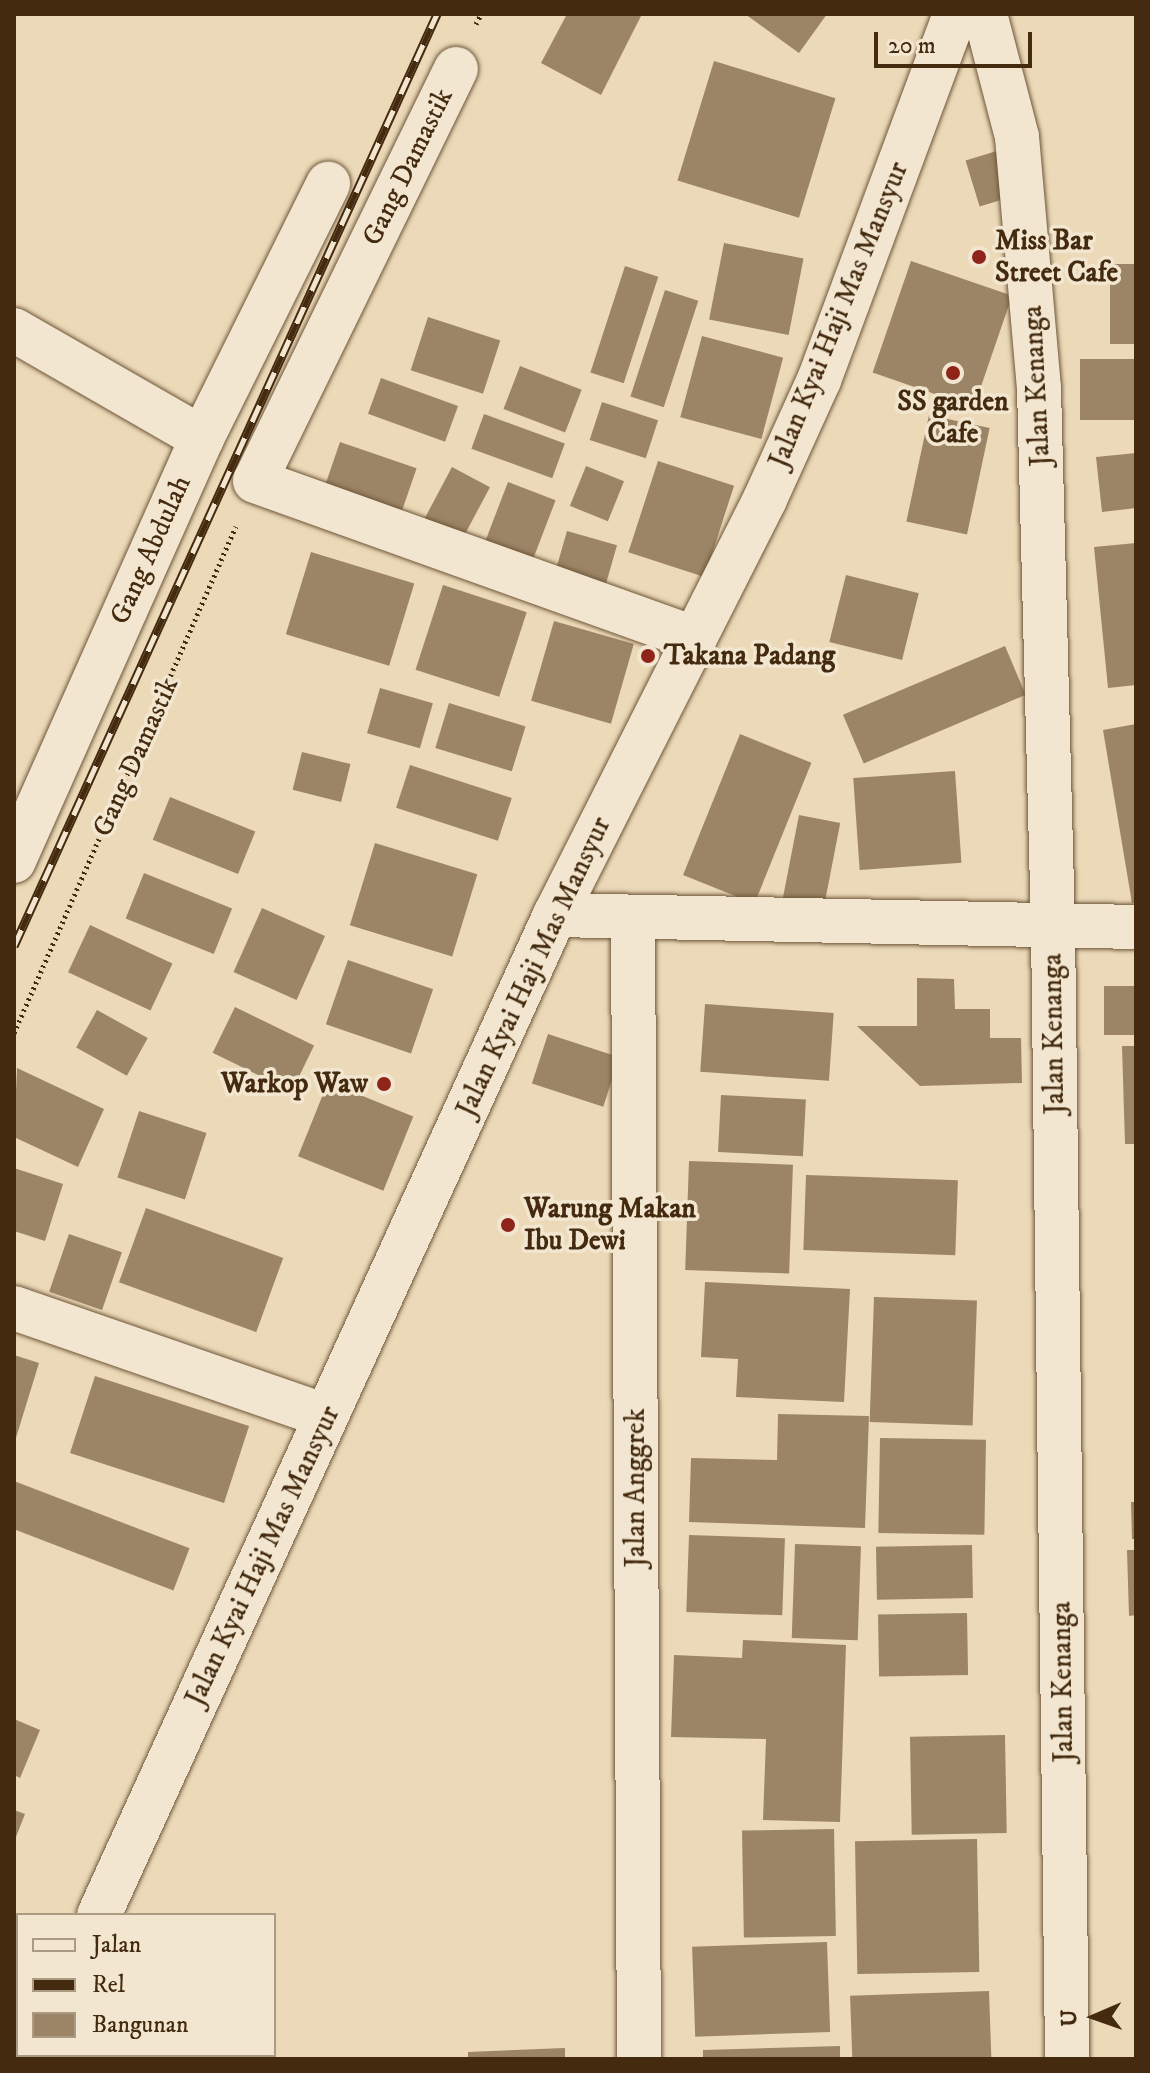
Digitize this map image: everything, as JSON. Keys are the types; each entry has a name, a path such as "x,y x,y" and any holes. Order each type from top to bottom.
{"street":[{"name":"Jalan Kyai Haji Mas Mansyur","path":"100,1913 555,915 819,380 955,14"},
{"name":"Jalan Kenanga","path":"985,14 1017,137 1031,261 1039,388 1053,926 1067,2059"},
{"name":"Gang Damastik","path":"255,481 456,69"},
{"name":"Gang Abdulah","path":"14,861 202,438 328,184"},
{"path":"14,330 202,438"},
{"path":"255,481 694,638"},
{"path":"555,915 1136,927"},
{"name":"Jalan Anggrek","path":"633,917 639,2059"},
{"path":"14,1308 326,1416"}],"path":[{"name":"Gang Damastik","path":"14,1033 255,481"}],"building":[{"path":"567,14 642,14 601,95 541,63"},
{"path":"745,14 827,14 799,53"},
{"path":"714,61 835,98 799,218 677,181"},
{"path":"1000,150 1014,196 980,206 966,161"},
{"path":"724,243 804,258 789,335 709,320"},
{"path":"911,261 1012,296 974,407 873,373"},
{"path":"1110,264 1136,264 1136,344 1110,344"},
{"path":"625,266 658,277 624,383 590,373"},
{"path":"665,290 698,301 664,407 630,397"},
{"path":"428,317 500,340 483,394 411,370"},
{"path":"702,336 783,358 761,439 680,417"},
{"path":"1080,359 1136,359 1136,420 1080,420"},
{"path":"520,366 582,390 565,433 504,409"},
{"path":"381,378 458,406 445,442 368,414"},
{"path":"602,402 658,420 646,458 590,440"},
{"path":"484,414 565,443 552,478 471,449"},
{"path":"929,415 990,428 967,535 906,522"},
{"path":"340,442 417,468 402,512 325,485"},
{"path":"1136,453 1136,508 1102,512 1096,457"},
{"path":"658,461 734,486 704,577 628,552"},
{"path":"586,466 624,481 608,521 570,506"},
{"path":"452,467 490,487 461,542 423,522"},
{"path":"508,482 556,500 531,565 483,546"},
{"path":"567,531 617,545 605,586 555,571"},
{"path":"1136,543 1136,685 1108,688 1094,547"},
{"path":"311,552 414,584 389,666 286,634"},
{"path":"846,575 919,593 902,660 829,642"},
{"path":"443,585 527,612 499,697 415,670"},
{"path":"554,621 634,644 611,724 531,701"},
{"path":"1005,646 1026,695 864,764 843,715"},
{"path":"380,688 433,703 420,748 367,733"},
{"path":"449,703 526,726 512,771 435,748"},
{"path":"1136,724 1136,902 1132,903 1103,730"},
{"path":"740,734 811,763 754,904 683,875"},
{"path":"302,752 351,764 341,802 293,790"},
{"path":"410,765 512,798 498,841 396,808"},
{"path":"955,771 961,863 860,870 853,778"},
{"path":"170,797 255,831 238,874 153,840"},
{"path":"799,815 840,823 824,908 782,900"},
{"path":"375,843 477,874 452,957 350,925"},
{"path":"144,873 232,909 214,954 126,918"},
{"path":"262,908 325,936 297,1000 234,972"},
{"path":"90,925 172,963 150,1011 68,972"},
{"path":"348,960 433,989 411,1054 326,1024"},
{"path":"917,978 954,979 955,1009 990,1009 990,1038 1021,1038 1022,1083 920,1086 857,1026 917,1026"},
{"path":"1104,986 1136,986 1136,1035 1104,1035"},
{"path":"705,1004 834,1013 829,1081 700,1072"},
{"path":"235,1007 314,1046 292,1091 213,1053"},
{"path":"97,1010 148,1038 127,1076 76,1048"},
{"path":"548,1034 619,1057 603,1107 532,1083"},
{"path":"1122,1046 1136,1046 1136,1144 1125,1144"},
{"path":"17,1068 104,1109 78,1167 14,1137"},
{"path":"328,1082 413,1116 383,1191 298,1156"},
{"path":"721,1095 806,1099 803,1156 718,1152"},
{"path":"139,1111 207,1133 185,1200 117,1178"},
{"path":"689,1161 793,1165 789,1274 685,1270"},
{"path":"14,1168 63,1184 45,1241 14,1231"},
{"path":"806,1175 958,1180 955,1255 803,1250"},
{"path":"146,1208 283,1258 256,1332 119,1282"},
{"path":"69,1234 122,1252 102,1310 49,1292"},
{"path":"705,1282 850,1289 844,1402 736,1397 738,1359 701,1357"},
{"path":"874,1297 977,1301 973,1426 870,1422"},
{"path":"14,1355 39,1363 15,1441 14,1441"},
{"path":"95,1376 249,1426 224,1503 70,1453"},
{"path":"778,1414 869,1416 865,1528 689,1522 691,1458 777,1460"},
{"path":"880,1438 986,1440 984,1535 878,1533"},
{"path":"14,1481 190,1548 173,1590 14,1529"},
{"path":"1131,1502 1136,1502 1136,1539 1132,1539"},
{"path":"689,1535 785,1538 782,1615 686,1612"},
{"path":"795,1544 861,1546 858,1640 792,1638"},
{"path":"972,1545 973,1598 877,1600 876,1547"},
{"path":"1127,1550 1136,1550 1136,1615 1129,1616"},
{"path":"967,1613 968,1675 879,1677 878,1615"},
{"path":"743,1640 846,1645 840,1822 763,1820 766,1739 671,1737 674,1655 742,1658"},
{"path":"14,1719 40,1730 20,1778 14,1775"},
{"path":"1005,1735 1007,1833 912,1835 910,1737"},
{"path":"14,1810 25,1814 14,1842"},
{"path":"834,1829 836,1936 744,1938 742,1831"},
{"path":"977,1839 979,1972 857,1974 855,1841"},
{"path":"827,1942 830,2032 695,2037 692,1947"},
{"path":"989,1991 991,2059 852,2059 850,1996"},
{"path":"840,2046 840,2059 703,2059 703,2050"},
{"path":"565,2048 565,2059 468,2059 468,2052"}],"railway":[{"path":"14,946 437,14"}],"place":[{"name":"Miss Bar Street Cafe","path":"979,257"},
{"name":"SS garden Cafe","path":"953,373"},
{"name":"Takana Padang","path":"648,656"},
{"name":"Warkop Waw","path":"384,1084"},
{"name":"Warung Makan Ibu Dewi","path":"508,1225"}]}
